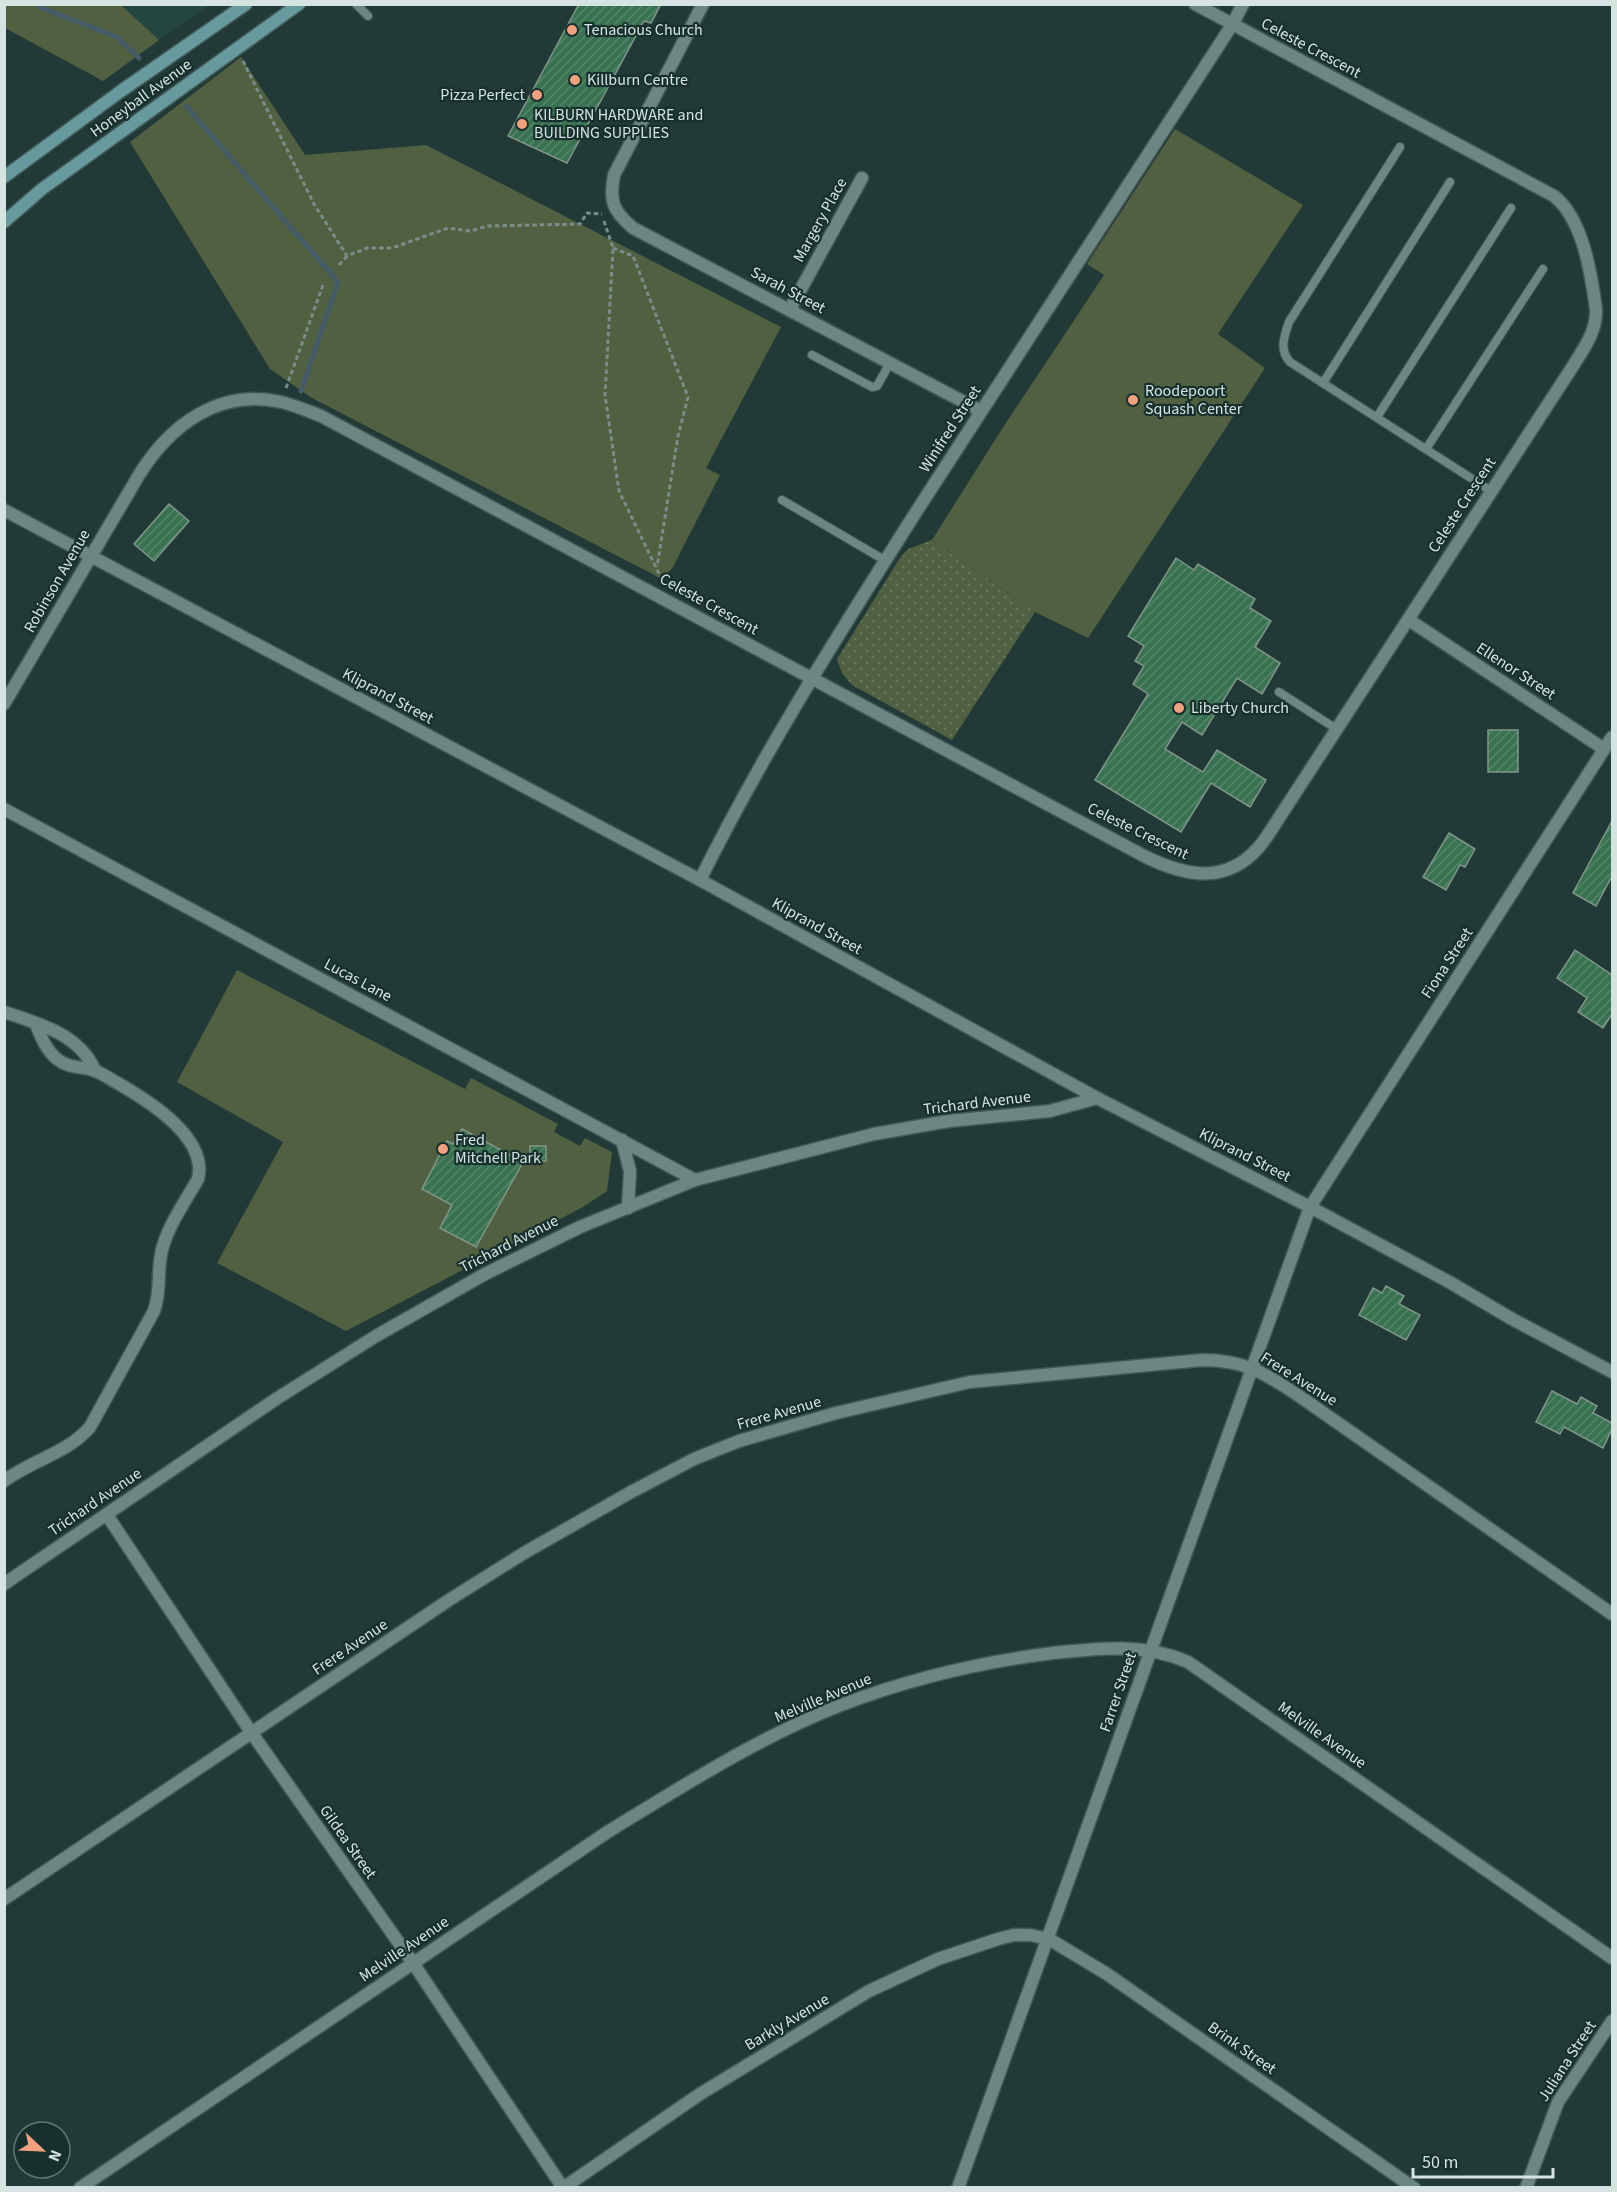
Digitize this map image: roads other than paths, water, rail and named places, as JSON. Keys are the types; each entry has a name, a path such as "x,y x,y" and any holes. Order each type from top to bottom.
{"street":[{"name":"Honeyball Avenue","path":"4,177 121,91 246,4"},
{"name":"Honeyball Avenue","path":"4,222 42,189 299,4"},
{"name":"Sarah Street","path":"703,4 614,176 611,194 614,208 633,228 981,411"},
{"name":"Celeste Crescent","path":"139,475 152,453 165,439 190,419 222,404 251,400 280,402 321,416 1164,866 1194,874 1221,871 1236,865 1259,847 1338,730 1573,366 1592,335 1597,322 1594,293 1574,220 1554,196 1195,4"},
{"name":"Winifred Street","path":"700,880 740,802 810,679 1232,25 1243,4"},
{"name":"Margery Place","path":"790,309 862,178"},
{"name":"Robinson Avenue","path":"4,704 139,475"},
{"name":"Kliprand Street","path":"4,510 700,880 1097,1098 1310,1207 1612,1372"},
{"name":"Ellenor Street","path":"1409,620 1604,749"},
{"name":"Fiona Street","path":"1310,1207 1612,737"},
{"name":"Lucas Lane","path":"4,809 695,1180"},
{"path":"4,1012 61,1034 78,1045 91,1060 96,1071"},
{"path":"4,1481 26,1466 80,1438 90,1426 154,1311 159,1291 163,1245 198,1179 200,1169 193,1149 180,1128 170,1118 142,1098 96,1071 79,1069 59,1061 49,1051 36,1024"},
{"name":"Trichard Avenue","path":"4,1584 276,1399 448,1294 529,1252 695,1180 874,1134 949,1121 1050,1111 1097,1098"},
{"path":"622,1140 630,1171 628,1208"},
{"name":"Farrer Street","path":"958,2187 1049,1939 1150,1649 1310,1207"},
{"name":"Frere Avenue","path":"4,1899 251,1732 524,1553 631,1492 694,1459 739,1441 836,1413 970,1382 1202,1360 1228,1360 1251,1367 1294,1393 1612,1614"},
{"name":"Gildea Street","path":"107,1515 251,1732 413,1963 563,2187"},
{"name":"Melville Avenue","path":"80,2187 600,1837 675,1791 782,1732 841,1705 916,1681 986,1664 1083,1650 1115,1648 1150,1649 1188,1662 1612,1958"},
{"name":"Barkly Avenue","path":"563,2187 700,2094 869,1991 938,1959 998,1939 1014,1935 1030,1935 1049,1939"},
{"name":"Brink Street","path":"1049,1939 1107,1974 1414,2187"},
{"name":"Juliana Street","path":"1526,2187 1558,2102 1612,2021"}],"lane":[{"path":"356,4 368,16"},
{"path":"1400,147 1289,322 1283,340 1284,355 1290,362 1491,491"},
{"path":"1323,383 1450,182"},
{"path":"1377,417 1510,208"},
{"path":"1426,449 1544,269"},
{"path":"812,355 872,387 878,386 890,363"},
{"path":"782,500 886,561"},
{"path":"1279,692 1338,730"}],"waterway":[{"path":"38,4 42,8 117,37 139,58"},
{"path":"186,106 338,282 301,391"}],"place":[{"name":"Tenacious Church","path":"572,30"},
{"name":"Killburn Centre","path":"575,80"},
{"name":"Pizza Perfect","path":"537,95"},
{"name":"KILBURN HARDWARE and BUILDING SUPPLIES","path":"522,124"},
{"name":"Roodepoort Squash Center","path":"1133,400"},
{"name":"Liberty Church","path":"1179,708"},
{"name":"Fred Mitchell Park","path":"443,1149"}]}
